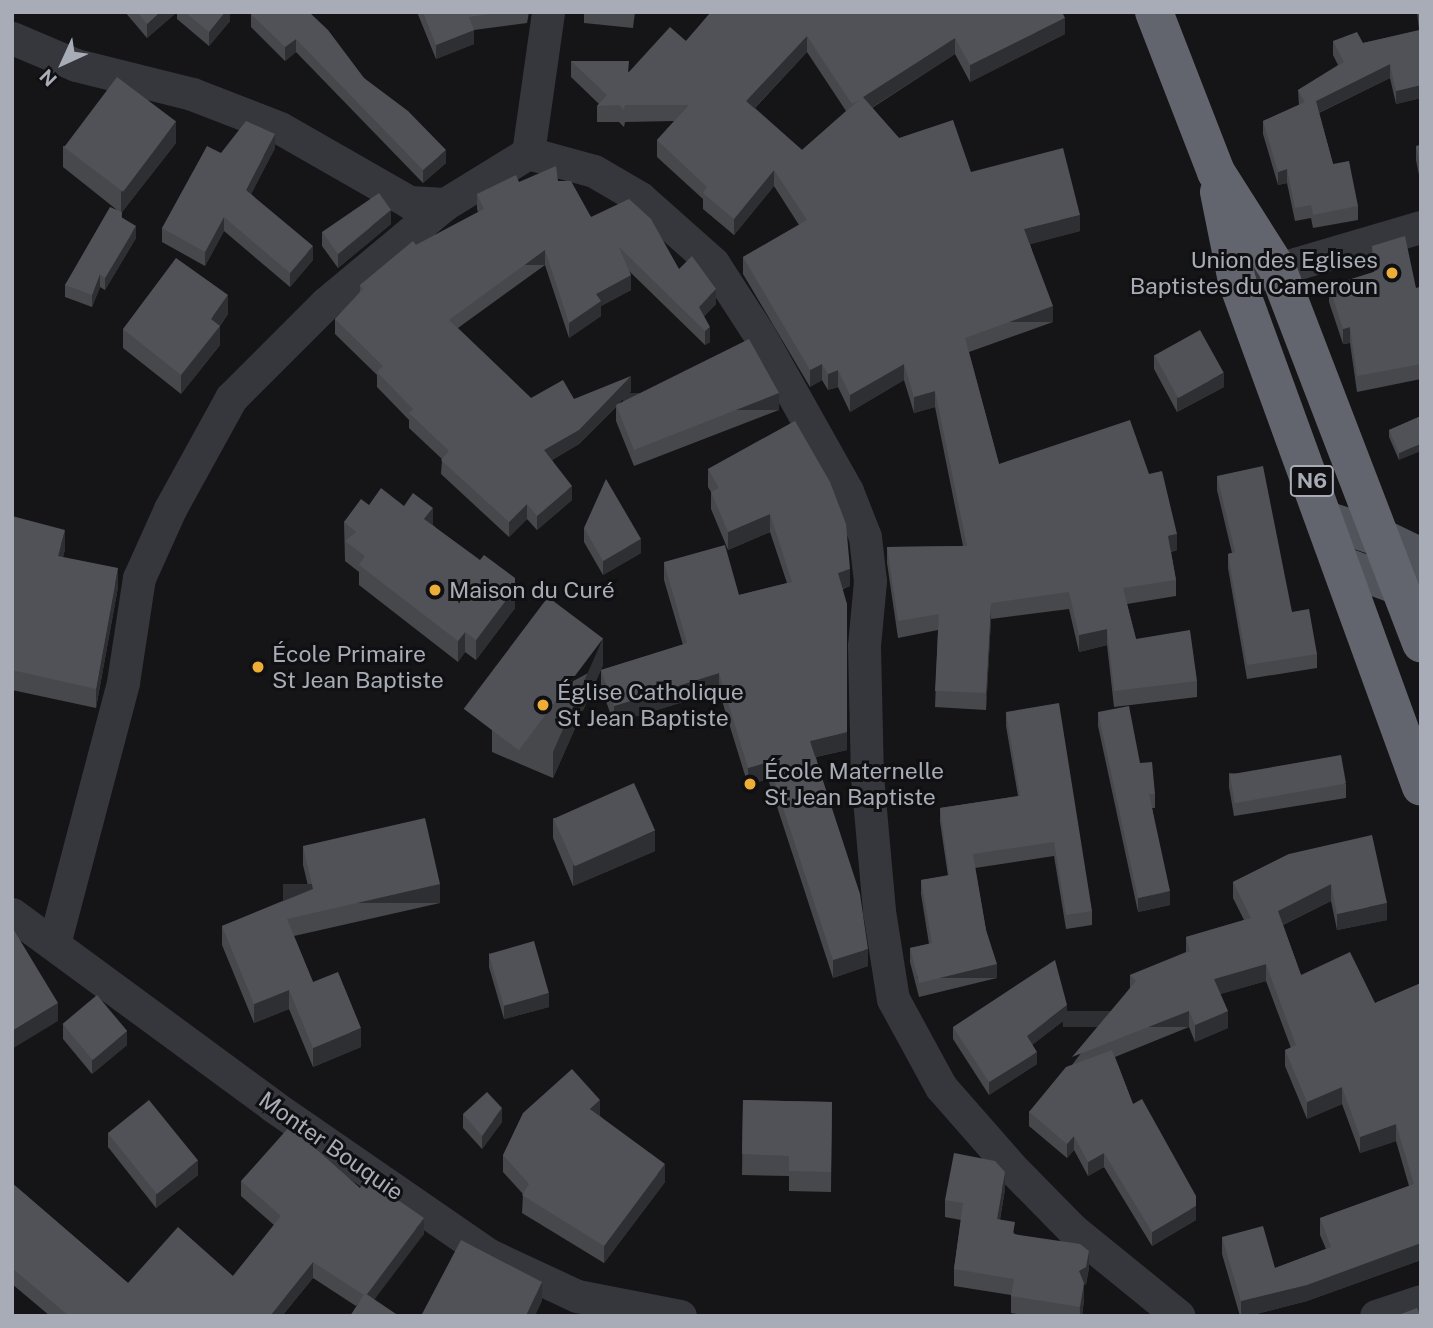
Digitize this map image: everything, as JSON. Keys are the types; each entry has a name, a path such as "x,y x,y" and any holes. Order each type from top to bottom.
{"highway":[{"name":"N6","path":"1154,12 1216,172 1237,281 1421,787"},
{"name":"N6","path":"1216,172 1277,268 1384,539 1414,578 1421,643"}],"main road":[{"path":"1326,520 1384,539"},
{"path":"1341,565 1414,578"}],"street":[{"path":"528,153 548,12"},
{"path":"12,37 76,65 192,94 280,128 409,202 444,204"},
{"path":"54,944 123,682 139,578 170,509 231,398 326,303 444,204 528,153 594,171 640,198 713,263 759,334 847,491 865,537 870,581 864,646 867,776 881,923 893,999 941,1087 1073,1230 1179,1316"},
{"path":"1237,281 1421,227"},
{"name":"Monter Bouquie","path":"12,914 273,1106 478,1248 571,1306 680,1316"},
{"path":"1376,1316 1421,1301"}],"building":[{"path":"137,12 160,12 147,24"},
{"path":"185,12 225,12 209,32"},
{"path":"309,12 328,30 364,78 408,111 446,150 423,170 296,39 285,47 251,14"},
{"path":"423,12 503,12 469,17 474,30 436,45"},
{"path":"711,12 1062,12 1065,18 970,65 955,38 863,97 899,138 953,120 971,172 1063,148 1080,215 1024,229 1053,306 965,338 999,464 1130,420 1149,474 1162,471 1177,534 1168,536 1176,580 1123,588 1136,639 1190,630 1197,681 1114,691 1107,629 1079,635 1069,592 991,603 986,693 935,691 939,614 898,621 887,547 967,546 935,391 914,397 904,364 850,395 838,370 828,374 822,364 810,370 743,257 807,220 774,170 734,219 703,193 707,187 657,140 689,105 625,105 624,110 619,105 597,106 607,95 571,61 629,61 628,73 670,27 686,41","holes":["807,36 852,104 859,100 802,150 746,101"]},
{"path":"1421,30 1421,85 1396,91 1390,64 1316,101 1333,164 1349,161 1358,206 1313,215 1311,205 1295,208 1287,169 1278,172 1263,121 1305,102 1298,90 1344,62 1333,41 1357,32 1363,43"},
{"path":"117,77 176,122 123,192 64,147"},
{"path":"246,121 275,134 246,190 313,246 290,273 224,217 205,252 162,228 207,146 221,153"},
{"path":"1421,145 1421,171 1416,146"},
{"path":"556,166 558,181 571,181 591,217 629,199 651,219 679,269 692,256 716,289 699,307 710,327 705,331 619,247 631,275 596,294 601,301 569,323 545,250 449,320 531,398 563,380 574,399 631,376 579,430 544,450 572,486 537,516 527,504 509,522 441,460 449,451 409,413 413,409 377,372 383,366 335,319 363,289 360,285 413,241 416,245 484,209 477,194 516,175 519,182"},
{"path":"379,193 391,210 338,254 322,232"},
{"path":"110,207 122,212 121,217 136,226 105,278 100,274 92,295 65,285"},
{"path":"1405,236 1416,288 1421,287 1421,364 1357,376 1350,327 1343,329 1329,286 1377,271 1372,246"},
{"path":"176,258 228,295 211,319 220,326 181,375 123,329"},
{"path":"1200,330 1224,373 1178,398 1155,355"},
{"path":"749,339 779,393 634,450 616,405"},
{"path":"1421,416 1421,444 1399,453 1389,430"},
{"path":"795,421 830,482 846,524 850,569 838,573 847,604 847,732 810,741 860,894 868,949 833,960 768,762 748,768 719,673 614,706 601,670 687,643 664,562 725,545 739,595 792,582 770,514 728,532 711,492 719,488 708,469"},
{"path":"1263,466 1292,612 1309,609 1317,654 1247,665 1228,554 1235,552 1217,476"},
{"path":"606,479 641,539 603,561 584,528"},
{"name":"Maison du Curé","path":"381,488 404,506 413,493 433,508 424,519 480,560 484,555 515,578 515,588 476,640 465,632 458,641 359,565 365,556 345,541 356,532 344,522 361,499 369,505"},
{"path":"12,516 65,530 58,556 118,568 96,689 12,670"},
{"path":"548,597 603,639 519,750 464,709"},
{"path":"1059,703 1092,911 1066,915 1054,842 973,854 986,930 997,964 919,983 910,948 932,943 921,880 949,875 940,808 1020,796 1006,712"},
{"path":"1129,706 1140,763 1152,762 1155,794 1149,794 1170,891 1138,898 1098,712"},
{"path":"1341,755 1346,784 1235,803 1230,775"},
{"path":"634,783 655,831 575,866 554,819"},
{"path":"425,818 440,884 287,919 313,982 338,972 361,1028 313,1048 289,990 254,1004 222,926 313,889 303,846"},
{"path":"1372,835 1387,903 1337,914 1331,884 1278,911 1301,975 1350,952 1375,1003 1421,983 1421,1243 1307,1285 1241,1301 1222,1237 1263,1226 1275,1268 1331,1247 1320,1218 1414,1184 1396,1124 1360,1137 1342,1087 1307,1102 1285,1050 1296,1045 1266,964 1214,979 1228,1011 1195,1025 1189,1011 1072,1057 1136,981 1130,975 1190,951 1186,937 1251,918 1233,882 1289,854"},
{"path":"12,927 58,1003 12,1031"},
{"path":"534,941 549,993 504,1006 489,954"},
{"path":"1055,960 1067,1005 1027,1036 1037,1052 989,1082 953,1027"},
{"path":"97,995 127,1031 93,1060 63,1024"},
{"path":"1112,1050 1133,1104 1142,1099 1196,1196 1196,1206 1152,1232 1104,1153 1088,1162 1074,1136 1067,1144 1029,1112 1066,1067"},
{"path":"572,1069 600,1100 590,1109 665,1164 604,1246 522,1195 529,1184 503,1155 523,1113"},
{"path":"487,1092 502,1108 482,1136 463,1114"},
{"path":"149,1100 198,1161 157,1194 108,1133"},
{"path":"743,1100 832,1102 831,1172 789,1171 789,1156 742,1154"},
{"path":"290,1126 360,1188 366,1178 424,1218 367,1294 364,1295 313,1262 270,1316 69,1316 12,1268 12,1183 128,1283 178,1227 233,1276 281,1216 241,1181"},
{"path":"954,1153 995,1161 1005,1172 997,1219 1015,1222 1013,1234 1080,1244 1089,1251 1086,1267 1079,1271 1084,1283 1080,1307 1011,1296 1014,1279 954,1269 963,1203 945,1200"},
{"path":"461,1240 542,1282 526,1316 421,1316"},
{"path":"365,1293 399,1316 350,1316"},
{"path":"1417,1308 1421,1316 1396,1316"}],"place":[{"name":"Union des Eglises Baptistes du Cameroun","path":"1392,273"},
{"name":"Maison du Curé","path":"435,590"},
{"name":"École Primaire St Jean Baptiste","path":"258,667"},
{"name":"Église Catholique St Jean Baptiste","path":"543,705"},
{"name":"École Maternelle St Jean Baptiste","path":"750,784"}]}
